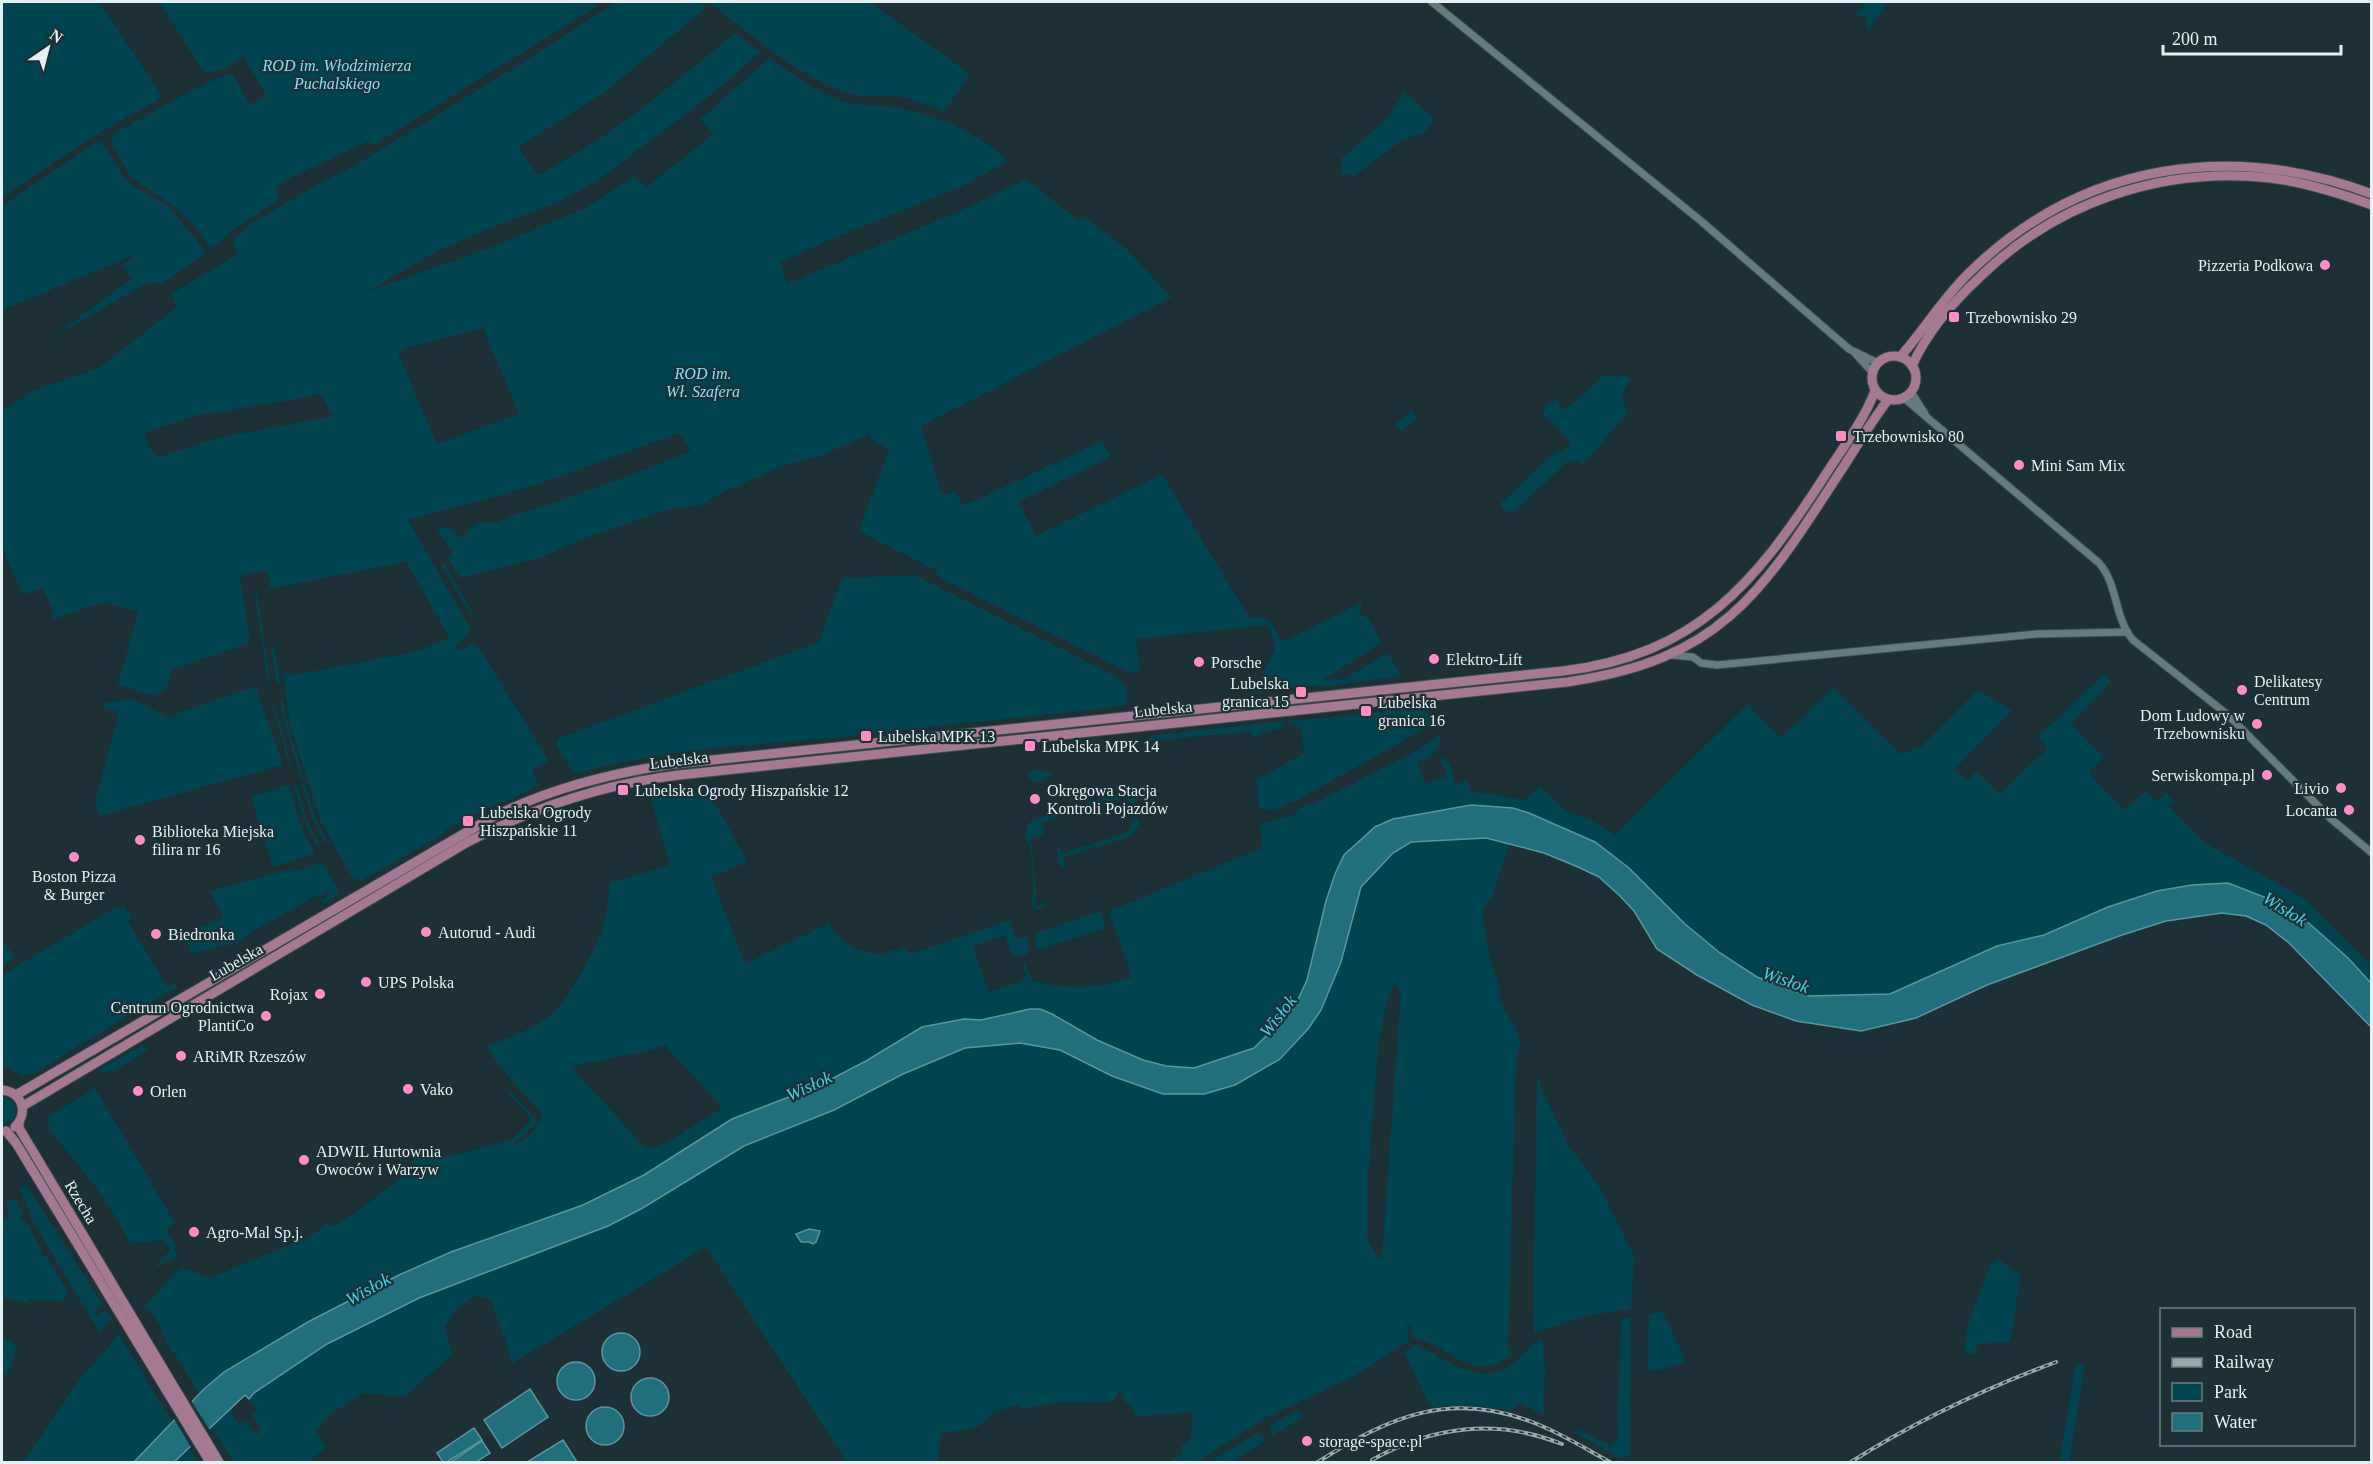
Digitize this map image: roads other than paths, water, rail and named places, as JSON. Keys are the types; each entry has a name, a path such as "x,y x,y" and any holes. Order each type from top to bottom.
{"main road":[{"path":"1900,357 1946,297 1987,256 2033,220 2109,184 2156,172 2212,165 2284,170 2340,183 2372,194"},
{"path":"1912,366 1930,335 1951,308 1997,260 2055,219 2094,201 2160,182 2214,177 2271,178 2336,193 2372,205"},
{"path":"1888,357 1900,357 1912,366 1916,379 1908,395 1888,400 1875,391 1872,385 1875,367 1888,357"},
{"name":"Lubelska","path":"16,1095 504,811 567,787 632,771 1571,670 1626,659 1659,646 1687,631 1713,612 1747,581 1799,516 1865,413 1875,391"},
{"name":"Lubelska","path":"23,1106 454,850 504,824 546,806 600,789 648,779 1420,697 1598,677 1639,668 1695,642 1730,618 1758,591 1802,532 1888,400"},
{"path":"1747,581 1755,579 1758,582 1758,591"},
{"path":"449,842 449,847 454,850"},
{"path":"2,1090 16,1095 23,1106 19,1123 4,1131"},
{"name":"Rzecha","path":"19,1123 19,1128 116,1299"},
{"name":"Rzecha","path":"4,1131 116,1299"},
{"path":"116,1299 210,1462"},
{"path":"116,1299 219,1462"}],"street":[{"path":"1432,2 1875,367"},
{"path":"1908,395 1925,414 2099,562 2107,576 2127,632 2144,649 2228,715 2330,818 2372,853"},
{"path":"1671,655 1693,657 1704,664 1717,665 2018,635 2127,632"},
{"path":"1693,657 1695,642"}],"water":[{"name":"Wisłok","path":"1471,805 1513,808 1595,842 1629,868 1685,924 1720,953 1757,977 1808,996 1890,994 1997,946 2044,935 2108,907 2157,891 2192,885 2228,883 2264,897 2302,917 2348,958 2371,983 2371,1027 2289,943 2266,925 2246,916 2222,913 2166,921 2122,935 1987,985 1916,1018 1861,1031 1796,1021 1752,1005 1697,975 1657,949 1634,911 1620,896 1599,877 1578,867 1544,853 1486,838 1411,842 1393,853 1361,887 1341,962 1321,1010 1308,1029 1280,1059 1235,1085 1204,1094 1163,1094 1112,1076 1060,1050 1020,1043 965,1048 903,1074 834,1110 744,1146 641,1209 608,1226 419,1298 327,1344 254,1393 249,1399 245,1395 174,1462 134,1462 204,1389 224,1372 308,1322 399,1275 451,1252 583,1205 644,1175 732,1119 820,1085 866,1061 922,1027 964,1019 981,1020 1030,1009 1040,1009 1097,1040 1143,1060 1166,1066 1194,1068 1254,1048 1294,1008 1307,980 1326,901 1344,855 1375,827 1393,819"},
{"path":"809,1229 820,1231 813,1244 801,1242 796,1234"},
{"path":"621,1333 628,1334 634,1339 639,1345 639,1359 634,1365 628,1370 621,1371 614,1370 608,1365 603,1359 602,1352 603,1345 608,1339 614,1334"},
{"path":"576,1362 590,1367 595,1381 590,1395 576,1400 562,1395 557,1381 562,1367"},
{"path":"650,1378 663,1384 669,1397 663,1410 650,1416 637,1410 631,1397 637,1384"},
{"path":"530,1389 548,1417 502,1448 484,1420"},
{"path":"605,1407 618,1413 624,1426 618,1439 605,1445 592,1439 586,1426 592,1413"},
{"path":"474,1428 482,1440 447,1462 443,1462 437,1453"},
{"path":"563,1440 577,1462 527,1462"},
{"path":"482,1441 490,1453 476,1462 451,1462"}],"railway":[{"path":"1851,1462 1951,1407 2056,1362"},
{"path":"1318,1462 1371,1432 1397,1421 1423,1413 1449,1409 1477,1409 1506,1414 1537,1424 1610,1462"},
{"path":"1372,1460 1395,1448 1418,1440 1441,1433 1465,1430 1513,1431 1562,1444"}],"place":[{"name":"Pizzeria Podkowa","path":"2325,265"},
{"name":"Trzebownisko 29","path":"1954,317"},
{"name":"Trzebownisko 80","path":"1841,436"},
{"name":"Mini Sam Mix","path":"2019,465"},
{"name":"Elektro-Lift","path":"1434,659"},
{"name":"Porsche","path":"1199,662"},
{"name":"Delikatesy Centrum","path":"2242,690"},
{"name":"Lubelska granica 15","path":"1301,692"},
{"name":"Lubelska granica 16","path":"1366,711"},
{"name":"Dom Ludowy w Trzebownisku","path":"2257,724"},
{"name":"Lubelska MPK 13","path":"866,736"},
{"name":"Lubelska MPK 14","path":"1030,746"},
{"name":"Serwiskompa.pl","path":"2267,775"},
{"name":"Livio","path":"2341,788"},
{"name":"Lubelska Ogrody Hiszpańskie 12","path":"623,790"},
{"name":"Okręgowa Stacja Kontroli Pojazdów","path":"1035,799"},
{"name":"Locanta","path":"2349,810"},
{"name":"Lubelska Ogrody Hiszpańskie 11","path":"468,821"},
{"name":"Biblioteka Miejska filira nr 16","path":"140,840"},
{"name":"Boston Pizza & Burger","path":"74,857"},
{"name":"Autorud - Audi","path":"426,932"},
{"name":"Biedronka","path":"156,934"},
{"name":"UPS Polska","path":"366,982"},
{"name":"Rojax","path":"320,994"},
{"name":"Centrum Ogrodnictwa PlantiCo","path":"266,1016"},
{"name":"ARiMR Rzeszów","path":"181,1056"},
{"name":"Vako","path":"408,1089"},
{"name":"Orlen","path":"138,1091"},
{"name":"ADWIL Hurtownia Owoców i Warzyw","path":"304,1160"},
{"name":"Agro-Mal Sp.j.","path":"194,1232"},
{"name":"storage-space.pl","path":"1307,1441"}],"park label":[{"name":"ROD im. Włodzimierza Puchalskiego","path":"337,74"},
{"name":"ROD im. Wł. Szafera","path":"703,382"}]}
